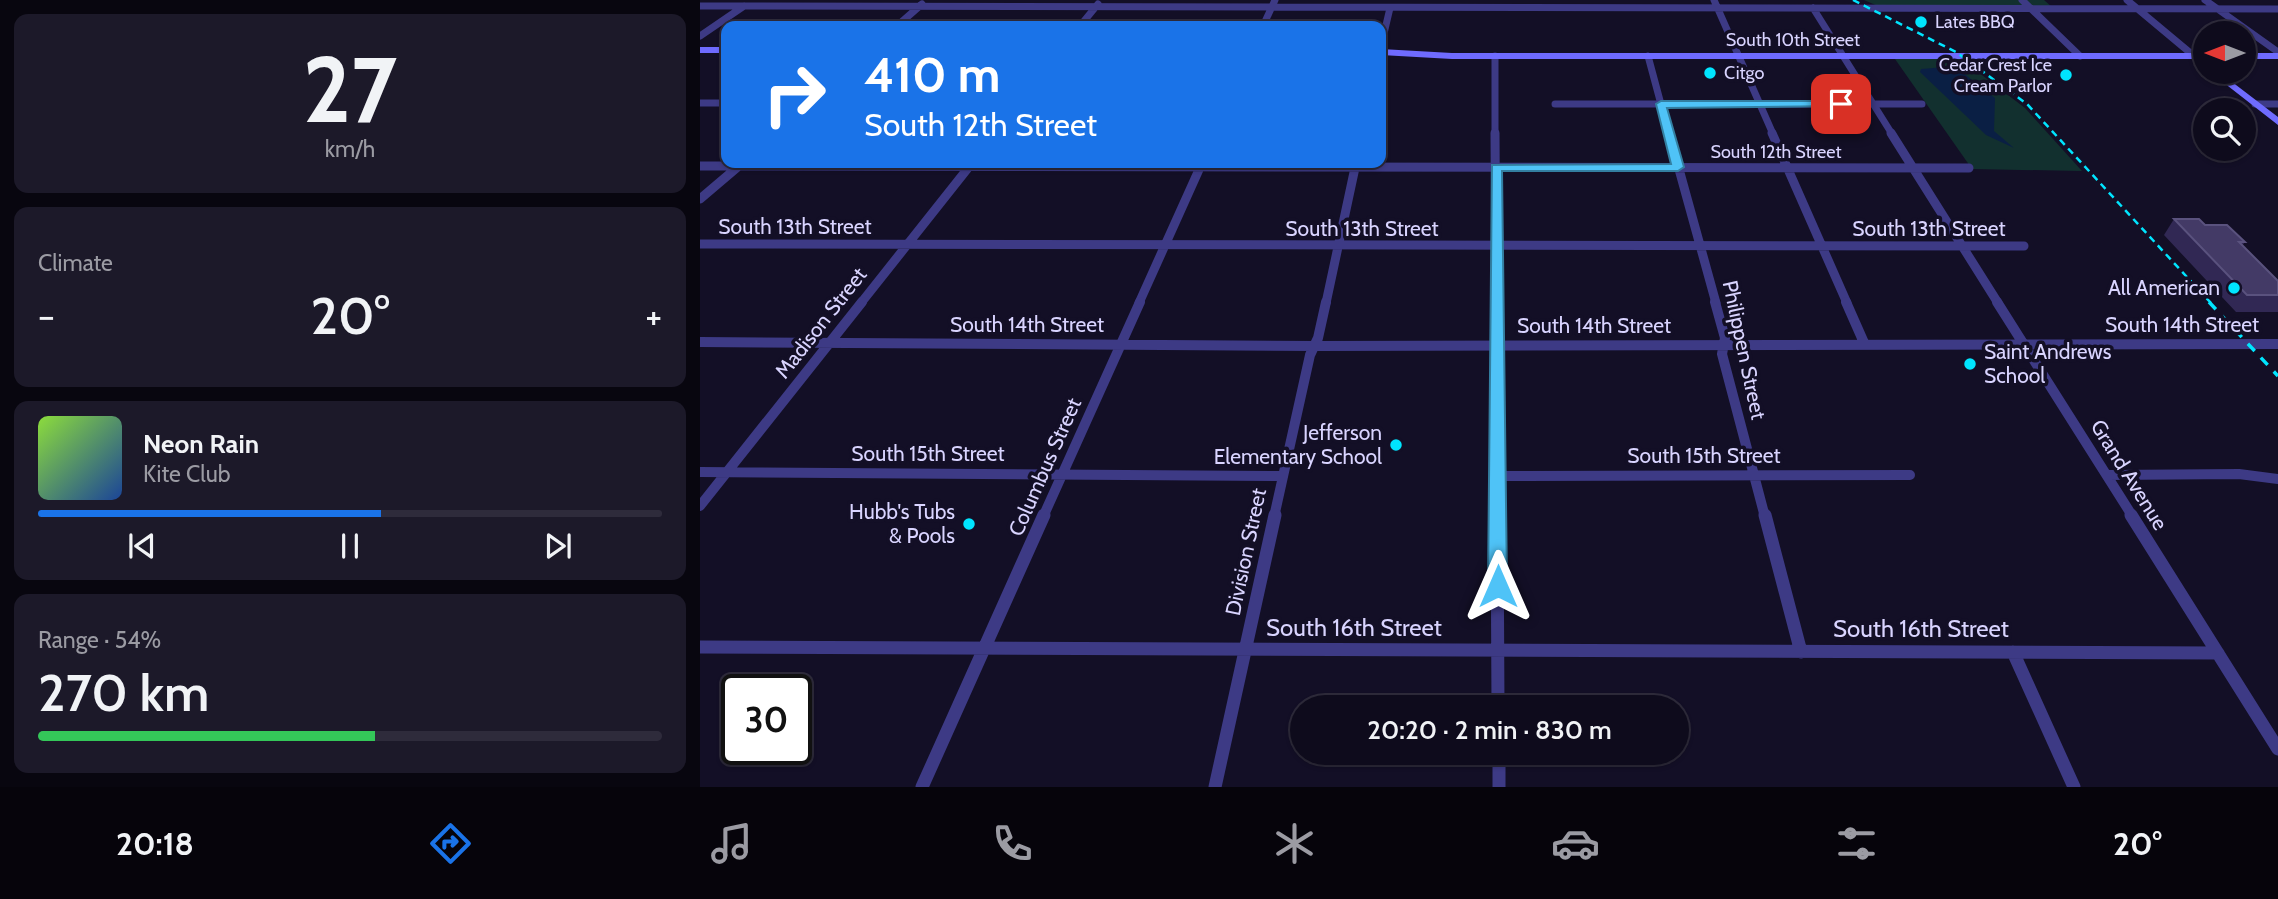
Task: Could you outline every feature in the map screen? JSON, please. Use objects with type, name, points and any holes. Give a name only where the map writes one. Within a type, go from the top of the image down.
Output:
[{"type":"street","points":[[722,21],[753,0]]},
{"type":"street","points":[[903,21],[927,0]]},
{"type":"street","points":[[1084,21],[1101,0]]},
{"type":"street","points":[[1266,21],[1275,0]]},
{"type":"street","points":[[2022,0],[2080,56]]},
{"type":"street","points":[[2113,0],[2124,9]]},
{"type":"street","points":[[2127,0],[2193,55]]},
{"type":"street","points":[[2205,0],[2278,54]]},
{"type":"street","points":[[700,6],[1390,8],[1716,4],[1813,8],[2278,9]]},
{"type":"street","points":[[1716,4],[1865,345]]},
{"type":"street","points":[[1386,25],[1390,8]]},
{"type":"street","name":"Grand Avenue","points":[[1813,8],[2278,749]]},
{"type":"street","points":[[700,36],[721,22]]},
{"type":"street","points":[[700,50],[721,50]]},
{"type":"street","name":"South 10th Street","points":[[1386,52],[1495,56],[2193,56]]},
{"type":"street","points":[[2256,55],[2278,54]]},
{"type":"street","points":[[1495,56],[1498,695]]},
{"type":"street","name":"Philippen Street","points":[[1648,56],[1725,338],[1722,354],[1801,652]]},
{"type":"street","points":[[2229,84],[2247,98]]},
{"type":"street","points":[[700,103],[721,103]]},
{"type":"street","points":[[1555,104],[1922,104]]},
{"type":"street","points":[[2256,104],[2278,104]]},
{"type":"street","points":[[2256,105],[2278,122]]},
{"type":"street","name":"South 12th Street","points":[[700,166],[721,165]]},
{"type":"street","name":"South 12th Street","points":[[1386,166],[1969,168]]},
{"type":"street","points":[[700,199],[735,168]]},
{"type":"street","name":"Madison Street","points":[[700,506],[969,168]]},
{"type":"street","name":"Columbus Street","points":[[922,787],[1200,168]]},
{"type":"street","name":"Division Street","points":[[1215,787],[1354,168]]},
{"type":"street","name":"South 13th Street","points":[[700,244],[2024,246]]},
{"type":"street","name":"South 14th Street","points":[[700,342],[1315,346],[2278,344]]},
{"type":"street","name":"South 15th Street","points":[[700,472],[1283,476]]},
{"type":"street","points":[[2107,475],[2239,474],[2277,478]]},
{"type":"street","name":"South 15th Street","points":[[1498,476],[1910,475]]},
{"type":"street","name":"South 16th Street","points":[[700,647],[2218,653]]},
{"type":"street","points":[[2013,652],[2074,787]]},
{"type":"street","points":[[1499,765],[1499,787]]},
{"type":"green space","points":[[1864,0],[2044,0],[2052,7],[1880,7]]},
{"type":"green space","points":[[1895,59],[1961,59],[2025,108],[2082,171],[1972,169]]},
{"type":"water","points":[[1946,67],[1962,72],[1995,98],[1994,131],[2014,148],[1986,135],[1920,72],[1921,69]]},
{"type":"building","points":[[2174,219],[2199,219],[2205,225],[2227,225],[2245,242],[2239,242],[2278,281],[2278,295],[2247,295]]},
{"type":"railway","points":[[1853,0],[1956,52],[2027,104],[2211,303]]},
{"type":"railway","points":[[2209,302],[2278,376]]},
{"type":"place","name":"Lates BBQ","points":[[1921,22]]},
{"type":"place","name":"Citgo","points":[[1710,73]]},
{"type":"place","name":"Cedar Crest Ice Cream Parlor","points":[[2066,75]]},
{"type":"place","name":"All American","points":[[2234,288]]},
{"type":"place","name":"Saint Andrews School","points":[[1970,364]]},
{"type":"place","name":"Jefferson Elementary School","points":[[1396,445]]},
{"type":"place","name":"Hubb's Tubs & Pools","points":[[969,524]]},
{"type":"route","points":[[1498,586],[1496,168],[1678,167],[1661,104],[1841,104]]}]
